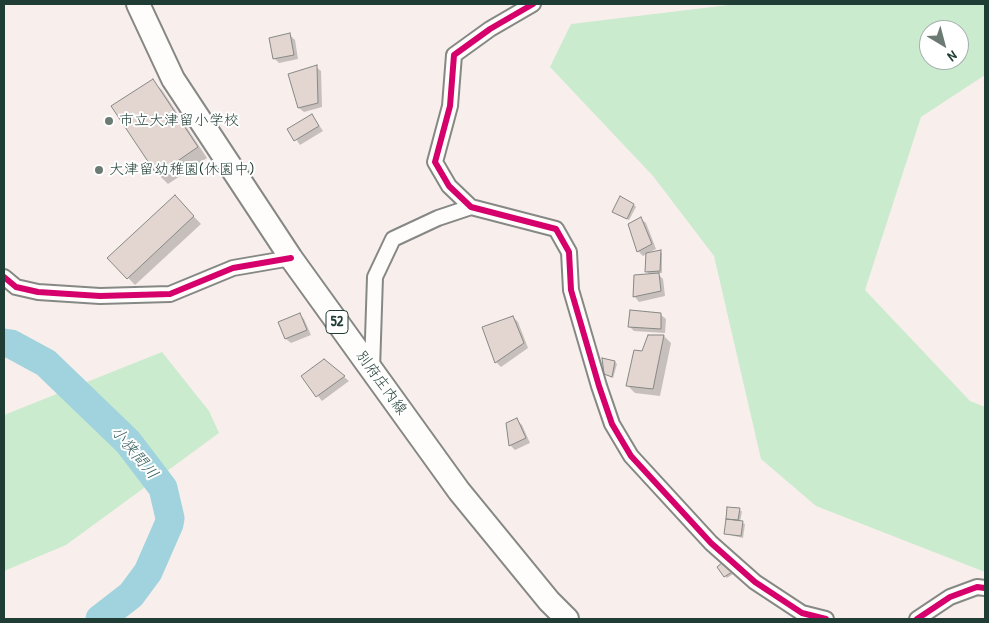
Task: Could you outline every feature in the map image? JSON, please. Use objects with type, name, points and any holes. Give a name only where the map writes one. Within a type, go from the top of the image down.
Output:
[{"type":"main road","name":"別府庄内線","points":[[138,4],[173,80],[291,258],[459,491],[549,601],[567,619]]},
{"type":"street","points":[[533,4],[490,29],[454,55],[450,106],[435,162],[449,186],[471,207],[556,229],[569,252],[571,290],[599,386],[612,424],[631,456],[711,543],[755,582],[802,613],[826,619]]},
{"type":"street","points":[[372,370],[375,276],[393,239],[438,218],[471,207]]},
{"type":"street","points":[[4,277],[16,287],[38,292],[100,296],[170,294],[233,268],[291,258]]},
{"type":"street","points":[[917,619],[950,597],[977,587],[985,588]]},
{"type":"green space","points":[[737,4],[985,4],[985,75],[921,117],[865,290],[970,401],[985,407],[985,572],[816,506],[761,459],[714,256],[653,176],[550,67],[571,24]]},
{"type":"green space","points":[[162,352],[209,411],[219,433],[66,545],[4,571],[4,415]]},
{"type":"building","points":[[290,33],[294,55],[273,59],[269,38]]},
{"type":"building","points":[[317,65],[318,103],[298,108],[288,74]]},
{"type":"building","points":[[153,79],[198,147],[157,175],[111,106]]},
{"type":"building","points":[[312,114],[319,126],[294,141],[287,129]]},
{"type":"building","points":[[175,195],[194,216],[127,279],[107,258]]},
{"type":"building","points":[[620,196],[634,204],[627,219],[612,212]]},
{"type":"building","points":[[641,217],[652,244],[637,252],[628,224]]},
{"type":"building","points":[[661,250],[660,271],[645,272],[646,253]]},
{"type":"building","points":[[659,273],[661,291],[633,297],[634,275]]},
{"type":"building","points":[[630,310],[661,313],[661,329],[628,327]]},
{"type":"building","points":[[300,313],[307,330],[285,339],[278,322]]},
{"type":"building","points":[[513,316],[524,343],[495,363],[482,327]]},
{"type":"building","points":[[648,335],[664,335],[653,389],[626,386],[634,350],[642,351]]},
{"type":"building","points":[[602,358],[615,361],[612,377],[604,374]]},
{"type":"building","points":[[324,359],[345,376],[316,397],[301,376]]},
{"type":"building","points":[[517,418],[526,438],[509,446],[506,423]]},
{"type":"building","points":[[727,507],[740,508],[738,520],[726,519]]},
{"type":"building","points":[[726,519],[743,521],[741,536],[724,534]]},
{"type":"building","points":[[724,561],[732,572],[724,577],[717,567]]},
{"type":"waterway","name":"小狭間川","points":[[4,343],[11,344],[46,363],[128,442],[163,488],[170,518],[169,524],[148,572],[131,595],[100,619]]},
{"type":"cycle path","points":[[533,4],[490,29],[454,55],[450,106],[435,162],[449,186],[471,207],[556,229],[569,252],[571,290],[599,386],[612,424],[631,456],[711,543],[755,582],[802,613],[826,619]]},
{"type":"cycle path","points":[[4,277],[16,287],[38,292],[100,296],[170,294],[233,268],[291,258]]},
{"type":"cycle path","points":[[917,619],[950,597],[977,587],[985,588]]},
{"type":"place","name":"市立大津留小学校","points":[[109,121]]},
{"type":"place","name":"大津留幼稚園(休園中)","points":[[99,170]]}]
